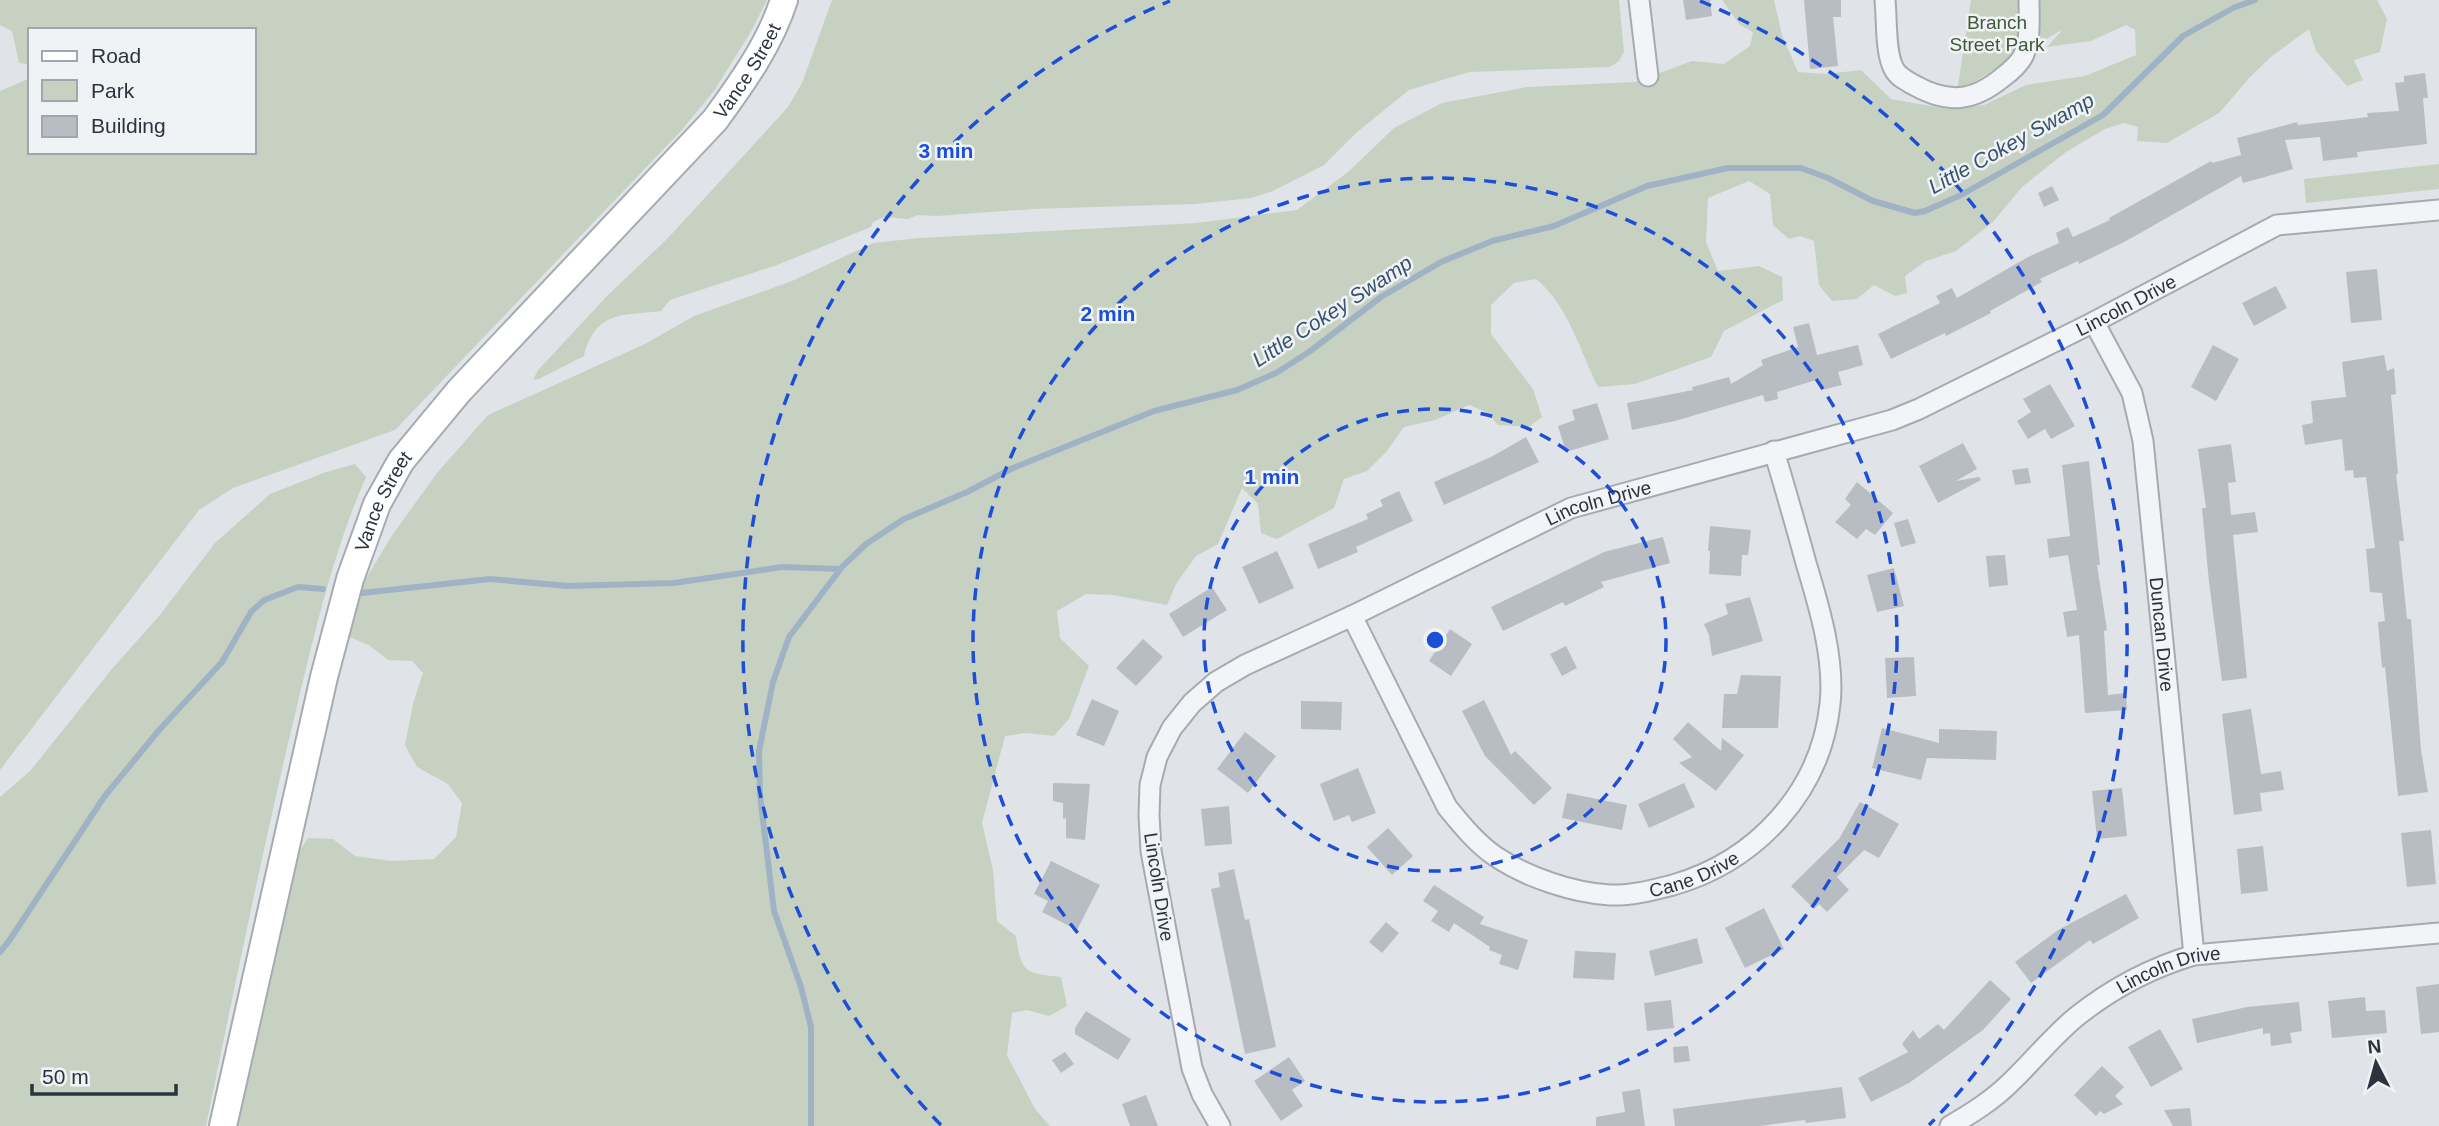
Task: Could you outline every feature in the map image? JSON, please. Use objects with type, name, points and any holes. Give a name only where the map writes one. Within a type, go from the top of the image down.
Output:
[{"type":"street","name":"Vance Street","points":[[223,1126],[324,677],[350,579],[381,495],[401,461],[459,391],[715,120],[740,86],[761,50],[784,0]]},
{"type":"street","points":[[1639,0],[1648,76]]},
{"type":"street","points":[[1885,0],[1890,61],[1895,73],[1939,97],[1962,99],[1989,89],[2009,72],[2024,54],[2029,31],[2029,0]]},
{"type":"street","name":"Lincoln Drive","points":[[1220,1126],[1202,1094],[1192,1068],[1151,851],[1150,785],[1157,757],[1172,728],[1192,704],[1216,682],[1282,647],[1352,616],[1571,508],[1892,420],[1919,410],[2277,225],[2439,210]]},
{"type":"street","name":"Duncan Drive","points":[[2094,321],[2132,393],[2143,441],[2194,956]]},
{"type":"street","name":"Cane Drive","points":[[1352,616],[1447,807],[1469,832],[1496,856],[1529,874],[1572,888],[1610,895],[1650,891],[1688,880],[1723,866],[1756,843],[1784,814],[1805,783],[1822,745],[1830,703],[1828,657],[1820,612],[1774,451]]},
{"type":"street","name":"Lincoln Drive","points":[[1950,1126],[1980,1109],[2074,1019],[2104,996],[2169,963],[2194,956],[2439,933]]},
{"type":"green space","points":[[0,0],[767,0],[752,30],[714,91],[680,132],[395,430],[233,488],[199,510],[0,770],[0,91],[28,79],[28,154],[256,154],[256,28],[28,28],[28,64],[19,63],[12,31],[0,25]]},
{"type":"green space","points":[[832,0],[1619,0],[1624,52],[1619,61],[1610,67],[1469,72],[1409,90],[1356,133],[1324,165],[1273,191],[1251,198],[1195,204],[918,215],[908,219],[884,217],[873,222],[871,227],[777,265],[670,300],[661,311],[612,318],[596,330],[584,356],[533,380],[538,370],[608,295],[668,238],[788,107],[802,83]]},
{"type":"green space","name":"Branch Street Park","points":[[1722,0],[1774,0],[1782,35],[1798,72],[1826,74],[1861,70],[1891,99],[1948,109],[1984,105],[2026,85],[2085,76],[2136,55],[2135,30],[2126,25],[2091,41],[2047,47],[2063,29],[1957,92],[1971,0],[2377,0],[2387,19],[2380,52],[2354,60],[2363,80],[2347,86],[2316,51],[2309,29],[2272,56],[2219,113],[2167,143],[2137,141],[2138,127],[2124,123],[2105,129],[2066,152],[2022,187],[1993,222],[1956,251],[1926,261],[1905,276],[1907,293],[1895,296],[1874,285],[1857,299],[1832,301],[1819,285],[1814,241],[1800,236],[1789,239],[1773,225],[1770,194],[1749,181],[1708,198],[1706,242],[1718,271],[1759,266],[1782,277],[1783,300],[1724,331],[1711,357],[1635,384],[1598,387],[1557,302],[1536,279],[1514,283],[1491,305],[1491,334],[1533,389],[1542,417],[1529,427],[1498,425],[1488,413],[1469,405],[1435,420],[1404,427],[1387,451],[1367,471],[1344,479],[1334,508],[1277,539],[1261,533],[1258,504],[1242,488],[1218,544],[1196,556],[1176,584],[1167,605],[1113,595],[1086,594],[1057,611],[1060,638],[1089,666],[1069,719],[1054,736],[1026,733],[1005,736],[982,823],[993,870],[997,921],[1016,936],[1020,958],[1027,969],[1061,977],[1067,1006],[1049,1016],[1027,1010],[1012,1013],[1007,1055],[1035,1109],[1050,1126],[235,1126],[234,1118],[298,853],[308,838],[333,839],[355,856],[391,861],[434,859],[456,837],[462,803],[448,784],[417,767],[405,745],[413,704],[423,673],[412,661],[388,660],[369,645],[344,635],[354,598],[393,534],[437,473],[488,415],[645,344],[694,316],[792,281],[873,243],[919,238],[1196,223],[1297,210],[1348,172],[1394,128],[1442,103],[1527,87],[1635,82],[1692,61],[1724,64],[1750,46],[1753,32],[1740,25]]},
{"type":"green space","points":[[2439,164],[2439,189],[2306,203],[2304,179]]},
{"type":"green space","points":[[355,464],[366,477],[342,539],[323,602],[280,780],[206,1126],[0,1126],[0,797],[30,771],[111,670],[159,616],[215,543],[270,494],[326,472]]},
{"type":"building","points":[[1683,0],[1710,0],[1712,16],[1686,20]]},
{"type":"building","points":[[1804,0],[1841,0],[1841,17],[1833,17],[1838,66],[1810,69]]},
{"type":"building","points":[[2425,73],[2428,98],[2423,98],[2427,144],[2357,152],[2358,157],[2323,161],[2320,137],[2285,140],[2293,169],[2243,183],[2241,176],[2126,241],[2040,279],[2042,282],[1990,311],[1991,313],[1946,336],[1945,333],[1891,359],[1878,334],[1940,303],[1936,296],[1952,288],[1957,298],[2028,257],[2059,243],[2056,233],[2068,227],[2073,237],[2110,220],[2109,218],[2211,161],[2212,163],[2241,155],[2237,138],[2297,122],[2298,125],[2368,117],[2367,113],[2399,111],[2395,83],[2404,82],[2404,76]]},
{"type":"building","points":[[2052,186],[2059,200],[2044,207],[2038,193]]},
{"type":"building","points":[[2377,269],[2382,320],[2351,323],[2346,272]]},
{"type":"building","points":[[2276,286],[2287,308],[2254,326],[2242,303]]},
{"type":"building","points":[[1809,323],[1817,355],[1858,345],[1863,365],[1838,372],[1842,385],[1822,390],[1819,379],[1777,392],[1778,399],[1765,402],[1763,395],[1675,421],[1632,430],[1627,403],[1693,390],[1692,387],[1729,377],[1731,384],[1763,365],[1761,360],[1798,347],[1793,327]]},
{"type":"building","points":[[2213,345],[2239,359],[2216,401],[2191,387]]},
{"type":"building","points":[[2384,355],[2387,371],[2394,368],[2396,394],[2391,395],[2404,541],[2399,541],[2407,619],[2411,619],[2421,750],[2428,792],[2398,796],[2378,622],[2385,621],[2382,593],[2370,592],[2366,549],[2375,548],[2366,477],[2354,478],[2353,470],[2345,471],[2342,439],[2305,445],[2302,425],[2313,423],[2311,401],[2346,397],[2342,362]]},
{"type":"building","points":[[2050,384],[2075,426],[2051,439],[2045,429],[2028,439],[2017,421],[2031,412],[2023,399]]},
{"type":"building","points":[[1597,403],[1609,439],[1566,452],[1558,426],[1575,420],[1572,410]]},
{"type":"building","points":[[1526,437],[1539,462],[1444,505],[1434,482],[1491,457]]},
{"type":"building","points":[[1963,443],[1977,469],[1956,481],[1979,477],[1981,480],[1938,503],[1919,466]]},
{"type":"building","points":[[2231,444],[2236,482],[2228,483],[2231,515],[2255,512],[2258,532],[2233,535],[2247,678],[2222,681],[2209,582],[2202,508],[2206,508],[2198,449]]},
{"type":"building","points":[[2089,461],[2100,565],[2097,565],[2107,630],[2104,631],[2108,695],[2126,693],[2127,710],[2085,713],[2079,635],[2067,637],[2063,612],[2077,610],[2068,555],[2049,558],[2047,539],[2070,536],[2062,465]]},
{"type":"building","points":[[2028,468],[2031,483],[2015,485],[2012,470]]},
{"type":"building","points":[[1857,482],[1893,513],[1875,535],[1866,529],[1857,539],[1835,522],[1851,505],[1845,499]]},
{"type":"building","points":[[1399,491],[1413,521],[1356,547],[1358,552],[1318,569],[1308,544],[1368,519],[1366,514],[1383,506],[1380,500]]},
{"type":"building","points":[[1908,519],[1916,543],[1901,547],[1894,523]]},
{"type":"building","points":[[1710,526],[1751,530],[1748,555],[1742,555],[1741,576],[1709,574]]},
{"type":"building","points":[[1663,537],[1670,563],[1601,582],[1604,587],[1565,606],[1563,602],[1503,631],[1491,607],[1604,552]]},
{"type":"building","points":[[1277,551],[1294,588],[1259,604],[1242,567]]},
{"type":"building","points":[[2005,555],[2008,585],[1989,587],[1986,556]]},
{"type":"building","points":[[1894,568],[1904,606],[1877,612],[1867,575]]},
{"type":"building","points":[[1212,587],[1227,610],[1183,637],[1169,614]]},
{"type":"building","points":[[1750,597],[1763,641],[1712,656],[1709,635],[1704,624],[1728,614],[1725,604]]},
{"type":"building","points":[[1450,629],[1472,644],[1451,676],[1429,661]]},
{"type":"building","points":[[1143,639],[1163,657],[1136,686],[1116,668]]},
{"type":"building","points":[[1566,646],[1577,668],[1562,676],[1550,654]]},
{"type":"building","points":[[1914,657],[1916,696],[1887,698],[1885,658]]},
{"type":"building","points":[[1741,675],[1781,676],[1778,728],[1722,728],[1724,694],[1737,694]]},
{"type":"building","points":[[1092,699],[1119,711],[1104,746],[1076,735]]},
{"type":"building","points":[[1484,700],[1511,755],[1515,751],[1552,788],[1534,805],[1485,756],[1462,711]]},
{"type":"building","points":[[1301,701],[1342,702],[1341,730],[1301,729]]},
{"type":"building","points":[[2251,709],[2261,774],[2281,771],[2284,790],[2260,793],[2262,811],[2234,815],[2222,714]]},
{"type":"building","points":[[1688,722],[1721,751],[1722,738],[1744,755],[1716,791],[1679,763],[1692,757],[1673,739]]},
{"type":"building","points":[[1882,728],[1939,743],[1939,729],[1997,731],[1996,760],[1927,758],[1921,780],[1872,768]]},
{"type":"building","points":[[1245,732],[1276,756],[1248,793],[1217,769]]},
{"type":"building","points":[[1358,768],[1376,813],[1352,822],[1349,815],[1334,821],[1320,784]]},
{"type":"building","points":[[1053,783],[1090,784],[1085,840],[1066,838],[1063,803],[1053,801]]},
{"type":"building","points":[[1684,783],[1695,807],[1649,828],[1638,804]]},
{"type":"building","points":[[2122,788],[2127,836],[2097,839],[2092,791]]},
{"type":"building","points":[[1567,793],[1627,805],[1622,830],[1562,818]]},
{"type":"building","points":[[1860,802],[1899,824],[1879,858],[1864,850],[1837,877],[1849,890],[1827,912],[1819,904],[1814,909],[1791,886],[1839,839]]},
{"type":"building","points":[[1229,806],[1232,844],[1205,846],[1201,809]]},
{"type":"building","points":[[1388,828],[1413,856],[1392,875],[1367,847]]},
{"type":"building","points":[[2431,830],[2436,884],[2407,887],[2401,833]]},
{"type":"building","points":[[2263,846],[2268,891],[2241,894],[2237,849]]},
{"type":"building","points":[[1051,861],[1100,885],[1077,930],[1042,912],[1048,901],[1034,894]]},
{"type":"building","points":[[1234,869],[1245,920],[1249,919],[1276,1047],[1245,1054],[1211,889],[1220,887],[1218,873]]},
{"type":"building","points":[[1434,885],[1484,917],[1480,924],[1528,940],[1518,970],[1499,964],[1502,955],[1489,950],[1490,947],[1454,923],[1449,932],[1431,921],[1438,911],[1423,901]]},
{"type":"building","points":[[2126,894],[2139,918],[2093,944],[2090,940],[2031,983],[2015,962],[2058,930]]},
{"type":"building","points":[[1764,908],[1784,949],[1745,968],[1725,928]]},
{"type":"building","points":[[1386,922],[1399,933],[1382,953],[1369,942]]},
{"type":"building","points":[[1697,938],[1703,963],[1655,976],[1649,951]]},
{"type":"building","points":[[1575,951],[1616,953],[1614,980],[1573,978]]},
{"type":"building","points":[[1990,980],[2011,999],[1983,1030],[1909,1083],[1871,1102],[1858,1078],[1908,1052],[1902,1044],[1913,1030],[1919,1039],[1938,1024],[1944,1030]]},
{"type":"building","points":[[2439,984],[2439,1032],[2421,1034],[2416,987]]},
{"type":"building","points":[[2365,997],[2366,1011],[2385,1010],[2387,1033],[2332,1038],[2328,1001]]},
{"type":"building","points":[[1671,1000],[1674,1028],[1647,1031],[1644,1003]]},
{"type":"building","points":[[2299,1002],[2302,1031],[2290,1033],[2292,1043],[2271,1046],[2270,1033],[2263,1034],[2263,1028],[2197,1043],[2192,1019],[2247,1007]]},
{"type":"building","points":[[1086,1011],[1131,1039],[1118,1060],[1075,1034],[1075,1028]]},
{"type":"building","points":[[2160,1029],[2183,1069],[2151,1087],[2128,1047]]},
{"type":"building","points":[[1688,1046],[1690,1061],[1674,1063],[1673,1047]]},
{"type":"building","points":[[1065,1052],[1074,1064],[1061,1073],[1052,1060]]},
{"type":"building","points":[[1289,1057],[1305,1081],[1292,1090],[1303,1106],[1281,1121],[1254,1081]]},
{"type":"building","points":[[2102,1066],[2124,1087],[2115,1096],[2123,1104],[2104,1114],[2100,1111],[2096,1116],[2074,1095]]},
{"type":"building","points":[[1842,1087],[1846,1118],[1760,1126],[1675,1126],[1673,1109]]},
{"type":"building","points":[[1640,1089],[1645,1126],[1596,1126],[1596,1117],[1625,1112],[1622,1092]]},
{"type":"building","points":[[1146,1095],[1158,1126],[1130,1126],[1122,1104]]},
{"type":"building","points":[[2190,1108],[2192,1126],[2173,1126],[2164,1110]]},
{"type":"waterway","name":"Little Cokey Swamp","points":[[811,1126],[811,1027],[801,987],[774,911],[760,795],[759,751],[773,682],[789,637],[842,567],[866,544],[904,519],[967,492],[1013,468],[1154,411],[1237,390],[1276,373],[1309,352],[1381,297],[1441,262],[1492,241],[1554,226],[1647,186],[1728,168],[1801,168],[1828,178],[1873,201],[1915,213],[1925,211],[1961,195],[2103,115],[2183,36],[2233,8],[2255,0]]},
{"type":"waterway","points":[[362,593],[490,579],[568,586],[674,583],[782,567],[840,569]]},
{"type":"waterway","points":[[0,952],[104,797],[160,729],[222,662],[251,612],[264,600],[298,587],[323,589]]}]
